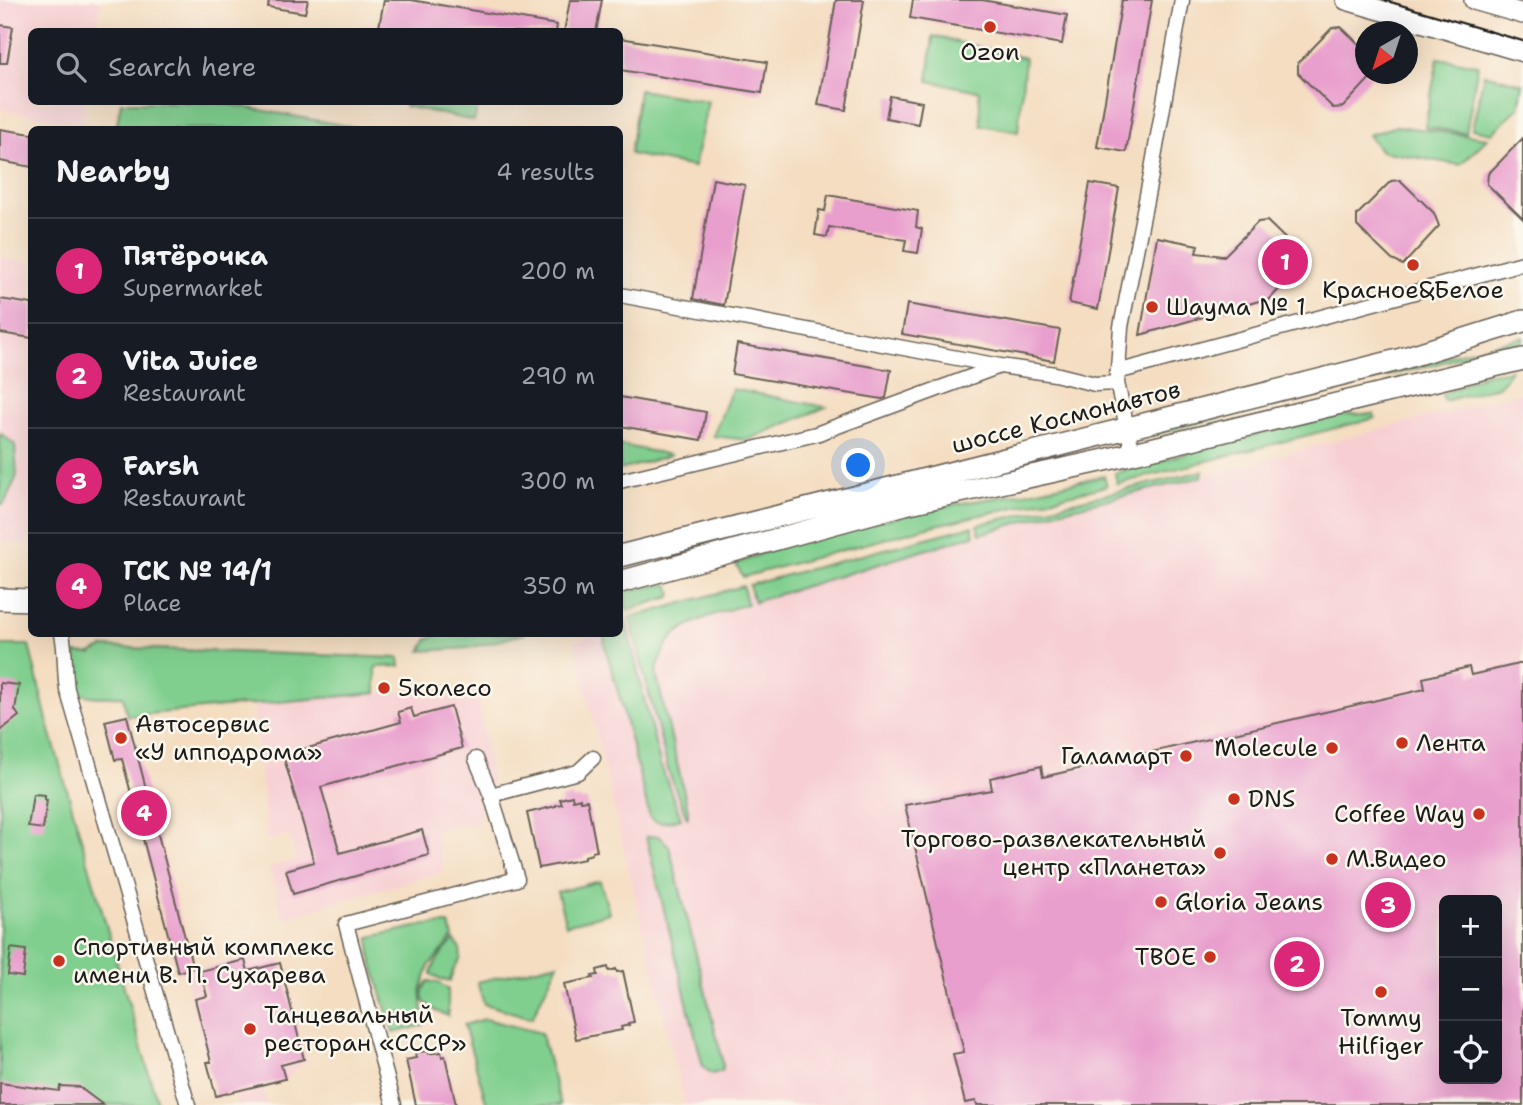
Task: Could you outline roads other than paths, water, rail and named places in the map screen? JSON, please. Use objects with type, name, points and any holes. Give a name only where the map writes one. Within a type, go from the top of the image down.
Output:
[{"type":"main road","points":[[1346,0],[1523,52]]},
{"type":"main road","points":[[1474,0],[1523,14]]},
{"type":"main road","name":"шоссе Космонавтов","points":[[623,555],[1398,360],[1523,321]]},
{"type":"main road","name":"шоссе Космонавтов","points":[[623,581],[905,504],[1133,454],[1523,359]]},
{"type":"main road","points":[[0,599],[28,600]]},
{"type":"main road","points":[[0,613],[28,614]]},
{"type":"street","points":[[1133,454],[1117,377],[1121,327],[1182,0]]},
{"type":"street","name":"шоссе Космонавтов","points":[[623,480],[816,434],[1000,366],[1055,374],[1095,384],[1523,263]]},
{"type":"street","points":[[623,296],[1000,366]]},
{"type":"street","points":[[63,637],[66,689],[188,1105]]},
{"type":"street","points":[[394,1105],[346,924],[517,879],[491,795],[476,758]]},
{"type":"street","points":[[491,795],[578,772],[593,758]]},
{"type":"tram line","points":[[1384,0],[1523,41]]},
{"type":"place","name":"Ozon","points":[[990,27]]},
{"type":"place","name":"Пятёрочка","points":[[1285,262]]},
{"type":"place","name":"Красное&Белое","points":[[1413,265]]},
{"type":"place","name":"Шаума № 1","points":[[1152,307]]},
{"type":"place","name":"5колесо","points":[[384,688]]},
{"type":"place","name":"Автосервис «У ипподрома»","points":[[121,738]]},
{"type":"place","name":"Лента","points":[[1402,743]]},
{"type":"place","name":"Molecule","points":[[1332,748]]},
{"type":"place","name":"Галамарт","points":[[1186,756]]},
{"type":"place","name":"DNS","points":[[1234,799]]},
{"type":"place","name":"ГСК № 14/1","points":[[144,813]]},
{"type":"place","name":"Coffee Way","points":[[1479,814]]},
{"type":"place","name":"Торгово-развлекательный центр «Планета»","points":[[1220,853]]},
{"type":"place","name":"М.Видео","points":[[1332,859]]},
{"type":"place","name":"Gloria Jeans","points":[[1161,902]]},
{"type":"place","name":"Farsh","points":[[1388,905]]},
{"type":"place","name":"ТВОЕ","points":[[1210,957]]},
{"type":"place","name":"Спортивный комплекс имени В. П. Сухарева","points":[[59,961]]},
{"type":"place","name":"Vita Juice","points":[[1297,964]]},
{"type":"place","name":"Tommy Hilfiger","points":[[1381,992]]},
{"type":"place","name":"Танцевальный ресторан «СССР»","points":[[250,1029]]}]
